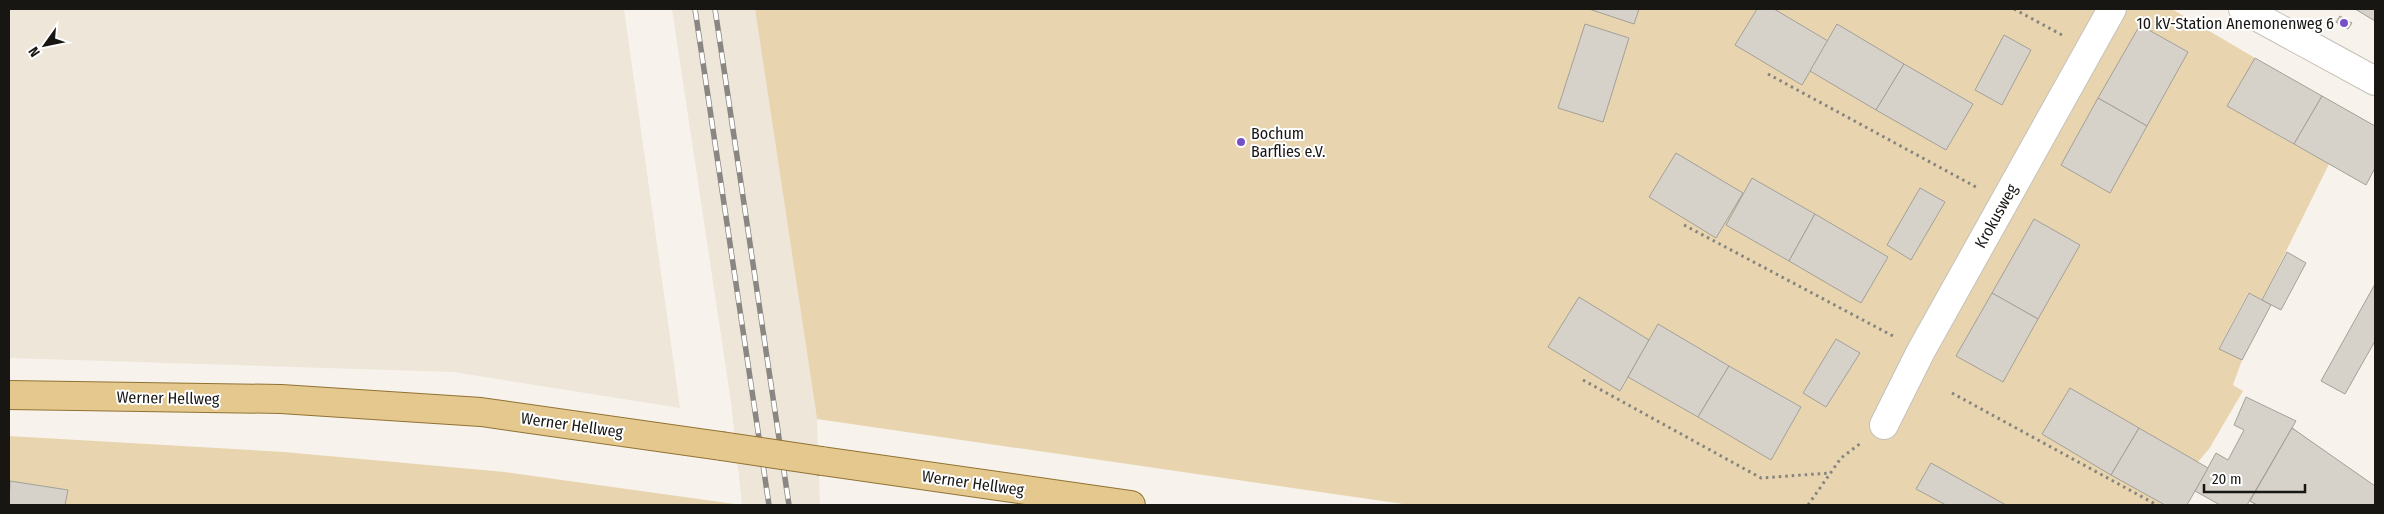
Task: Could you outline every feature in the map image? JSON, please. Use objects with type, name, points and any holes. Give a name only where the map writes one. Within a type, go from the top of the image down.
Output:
[{"type":"main road","name":"Werner Hellweg","points":[[9,394],[281,399],[481,412],[1131,505]]},
{"type":"street","name":"Krokusweg","points":[[1884,425],[1921,351],[2112,9]]},
{"type":"street","points":[[2243,9],[2375,81]]},
{"type":"path","points":[[2014,9],[2089,50]]},
{"type":"path","points":[[1768,74],[2004,202]]},
{"type":"path","points":[[1684,225],[1921,351]]},
{"type":"path","points":[[1583,380],[1762,478],[1830,473]]},
{"type":"path","points":[[1952,393],[2157,505]]},
{"type":"path","points":[[1808,505],[1842,458],[1884,425]]},
{"type":"shaded area","points":[[9,9],[624,9],[680,408],[453,372],[9,358]]},
{"type":"shaded area","points":[[672,9],[755,9],[817,419],[820,505],[742,505],[731,402]]},
{"type":"shaded area","points":[[755,9],[2172,9],[2255,58],[2228,106],[2329,164],[2262,300],[2248,293],[2219,348],[2242,360],[2233,385],[2243,391],[2209,449],[2161,505],[1410,505],[817,419]]},
{"type":"shaded area","points":[[9,436],[284,452],[505,472],[742,505],[9,505]]},
{"type":"building","points":[[1589,9],[1639,9],[1634,24]]},
{"type":"building","points":[[1757,9],[1774,9],[1828,41],[1802,85],[1735,45]]},
{"type":"building","points":[[2355,9],[2375,9],[2375,21]]},
{"type":"building","name":"10 kV-Station Anemonenweg 6","points":[[2340,16],[2352,23],[2348,29],[2336,22]]},
{"type":"building","points":[[1585,24],[1629,38],[1603,122],[1558,108]]},
{"type":"building","points":[[1837,24],[1904,64],[1876,110],[1810,71]]},
{"type":"building","points":[[2140,25],[2188,52],[2147,126],[2098,98]]},
{"type":"building","points":[[2004,35],[2031,50],[2002,105],[1975,90]]},
{"type":"building","points":[[2255,58],[2322,96],[2294,144],[2227,106]]},
{"type":"building","points":[[1904,64],[1973,104],[1946,150],[1876,110]]},
{"type":"building","points":[[2322,96],[2375,126],[2375,168],[2366,185],[2294,144]]},
{"type":"building","points":[[2098,98],[2147,126],[2110,193],[2061,165]]},
{"type":"building","points":[[1676,153],[1743,193],[1716,238],[1649,197]]},
{"type":"building","points":[[1752,178],[1815,214],[1789,261],[1726,225]]},
{"type":"building","points":[[1920,188],[1945,202],[1911,260],[1887,245]]},
{"type":"building","points":[[1815,214],[1888,257],[1861,303],[1789,261]]},
{"type":"building","points":[[2034,219],[2080,245],[2038,319],[1992,293]]},
{"type":"building","points":[[2287,252],[2306,263],[2281,310],[2262,300]]},
{"type":"building","points":[[2375,284],[2375,341],[2345,394],[2321,381]]},
{"type":"building","points":[[1992,293],[2038,319],[2003,382],[1956,356]]},
{"type":"building","points":[[2249,293],[2271,305],[2242,360],[2219,349]]},
{"type":"building","points":[[1579,297],[1649,340],[1620,391],[1548,347]]},
{"type":"building","points":[[1658,324],[1729,366],[1698,417],[1628,377]]},
{"type":"building","points":[[1836,339],[1860,353],[1826,407],[1803,393]]},
{"type":"building","points":[[1729,366],[1801,407],[1771,460],[1698,417]]},
{"type":"building","points":[[2070,388],[2139,428],[2111,475],[2042,434]]},
{"type":"building","points":[[2246,397],[2296,421],[2247,505],[2220,505],[2195,491],[2216,453],[2228,460],[2244,430],[2234,425]]},
{"type":"building","points":[[2139,428],[2208,468],[2187,505],[2165,505],[2111,475]]},
{"type":"building","points":[[2292,428],[2341,464],[2319,505],[2257,505],[2250,501]]},
{"type":"building","points":[[2292,428],[2375,486],[2375,505],[2257,505],[2250,501]]},
{"type":"building","points":[[1931,463],[2006,505],[1946,505],[1916,489]]},
{"type":"building","points":[[10,481],[68,490],[65,505],[9,505]]},
{"type":"railway","points":[[695,9],[769,505]]},
{"type":"railway","points":[[715,9],[789,505]]},
{"type":"place","name":"10 kV-Station Anemonenweg 6","points":[[2344,23]]},
{"type":"place","name":"Bochum Barflies e.V.","points":[[1241,142]]}]
